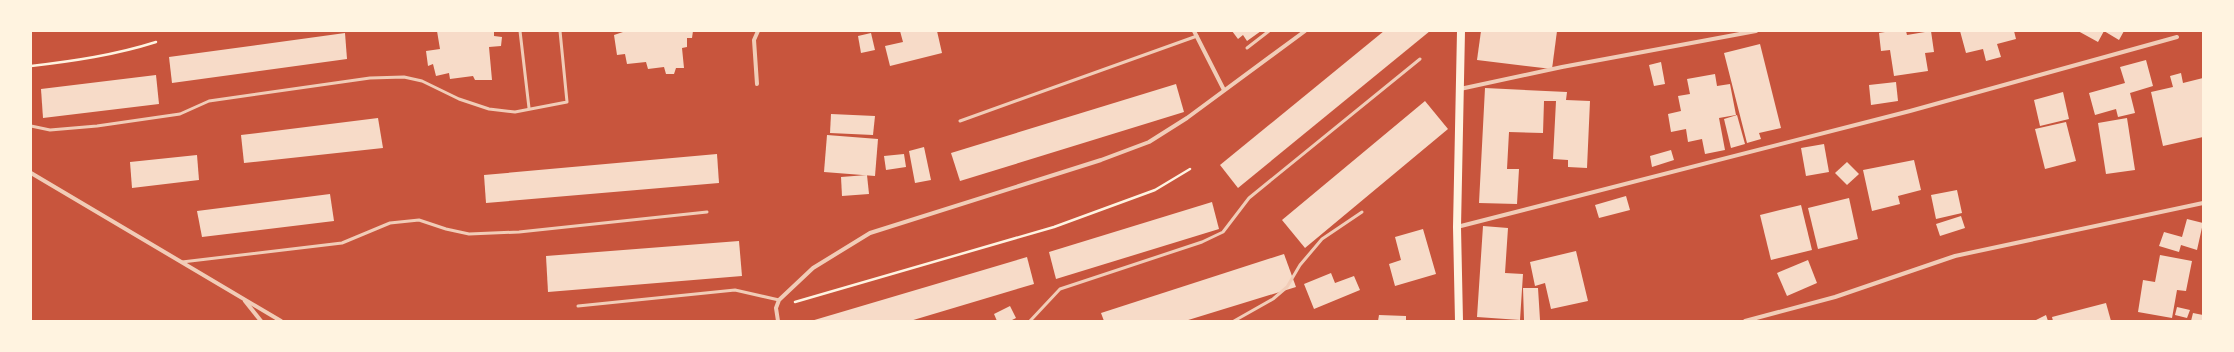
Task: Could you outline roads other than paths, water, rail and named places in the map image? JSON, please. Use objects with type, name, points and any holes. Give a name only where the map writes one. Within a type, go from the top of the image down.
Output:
[{"type":"main road","points":[[1459,321],[1457,227],[1461,31]]},
{"type":"street","points":[[757,84],[754,40],[758,31]]},
{"type":"street","points":[[1194,31],[1224,90]]},
{"type":"street","points":[[778,321],[776,308],[778,300],[813,268],[870,233],[1101,160],[1150,142],[1187,118],[1305,31]]},
{"type":"street","points":[[1460,89],[1562,67],[1756,31]]},
{"type":"street","points":[[1457,227],[1910,111],[2177,37]]},
{"type":"street","points":[[31,173],[281,321]]},
{"type":"street","points":[[1745,321],[1835,297],[1955,256],[2203,204]]},
{"type":"street","points":[[243,299],[261,321]]},
{"type":"lane","points":[[520,31],[529,108]]},
{"type":"lane","points":[[31,126],[50,130],[97,126],[180,114],[209,101],[370,78],[404,77],[422,81],[459,99],[489,109],[515,112],[529,108],[567,102],[560,31]]},
{"type":"lane","points":[[1247,48],[1269,31]]},
{"type":"lane","points":[[960,121],[1197,36]]},
{"type":"lane","points":[[1030,321],[1060,289],[1202,242],[1223,232],[1249,198],[1420,59]]},
{"type":"lane","points":[[179,262],[342,243],[390,223],[419,220],[446,229],[469,234],[519,232],[707,212]]},
{"type":"lane","points":[[1234,321],[1273,299],[1287,287],[1300,265],[1322,239],[1362,212]]},
{"type":"lane","points":[[578,306],[735,290],[778,300]]}]
